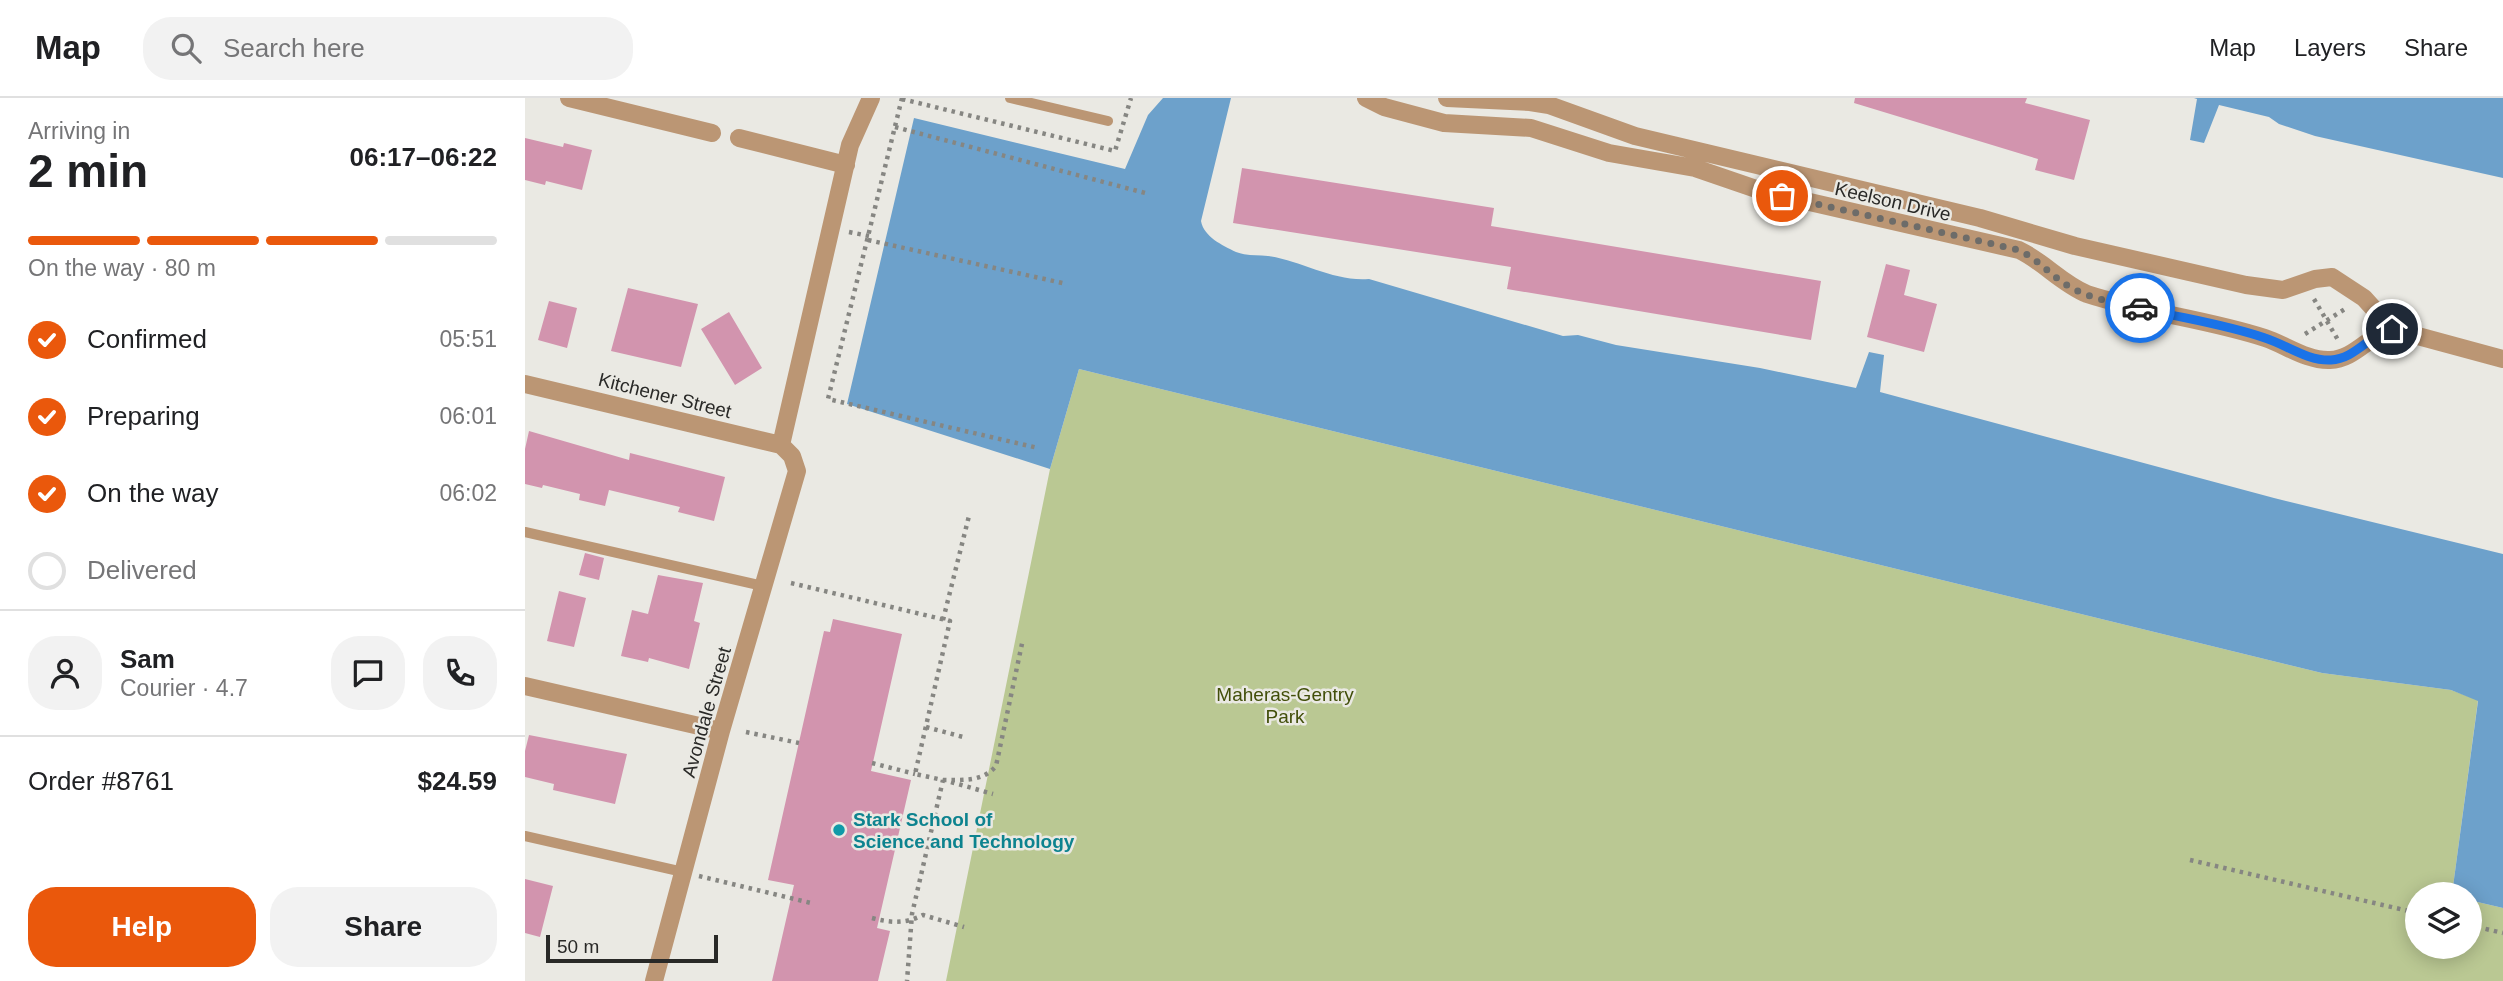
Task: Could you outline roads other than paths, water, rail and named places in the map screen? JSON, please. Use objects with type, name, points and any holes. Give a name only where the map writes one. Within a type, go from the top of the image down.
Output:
[{"type":"street","points":[[569,98],[712,133]]},
{"type":"street","name":"Avondale Street","points":[[654,981],[721,731],[797,471],[787,451],[850,145],[871,98]]},
{"type":"street","name":"Keelson Drive","points":[[1366,98],[1384,107],[1444,123],[1531,128],[1609,153],[1695,168],[1762,191],[2019,250],[2031,256],[2067,286],[2087,295],[2265,338],[2312,358],[2342,358],[2384,331],[2392,329],[2364,298],[2332,277],[2315,279],[2284,290],[2246,285],[2075,246],[1980,218],[1635,136],[1549,106],[1530,102],[1447,98]]},
{"type":"street","points":[[739,138],[846,165]]},
{"type":"street","points":[[2392,329],[2503,359]]},
{"type":"street","name":"Kitchener Street","points":[[525,384],[787,451]]},
{"type":"street","points":[[525,686],[721,731]]},
{"type":"lane","points":[[1010,98],[1108,121]]},
{"type":"lane","points":[[525,531],[763,586]]},
{"type":"lane","points":[[525,836],[683,872]]},
{"type":"water","points":[[1163,98],[1231,98],[1201,221],[1210,236],[1236,252],[1281,259],[1343,277],[1369,279],[1563,336],[1578,335],[1616,345],[1760,368],[1856,388],[1869,352],[1884,355],[1880,392],[2274,498],[2503,554],[2503,908],[2482,903],[2482,882],[2454,882],[2478,701],[2451,690],[2322,673],[1079,369],[1050,469],[847,404],[914,118],[1125,169],[1148,115]]},
{"type":"water","points":[[2194,98],[2503,98],[2503,178],[2315,136],[2279,124],[2269,117],[2219,105],[2204,143],[2190,140],[2197,99]]},
{"type":"place","name":"Stark School of Science and Technology","points":[[839,830]]},
{"type":"park label","name":"Maheras-Gentry Park","points":[[1285,705]]}]
